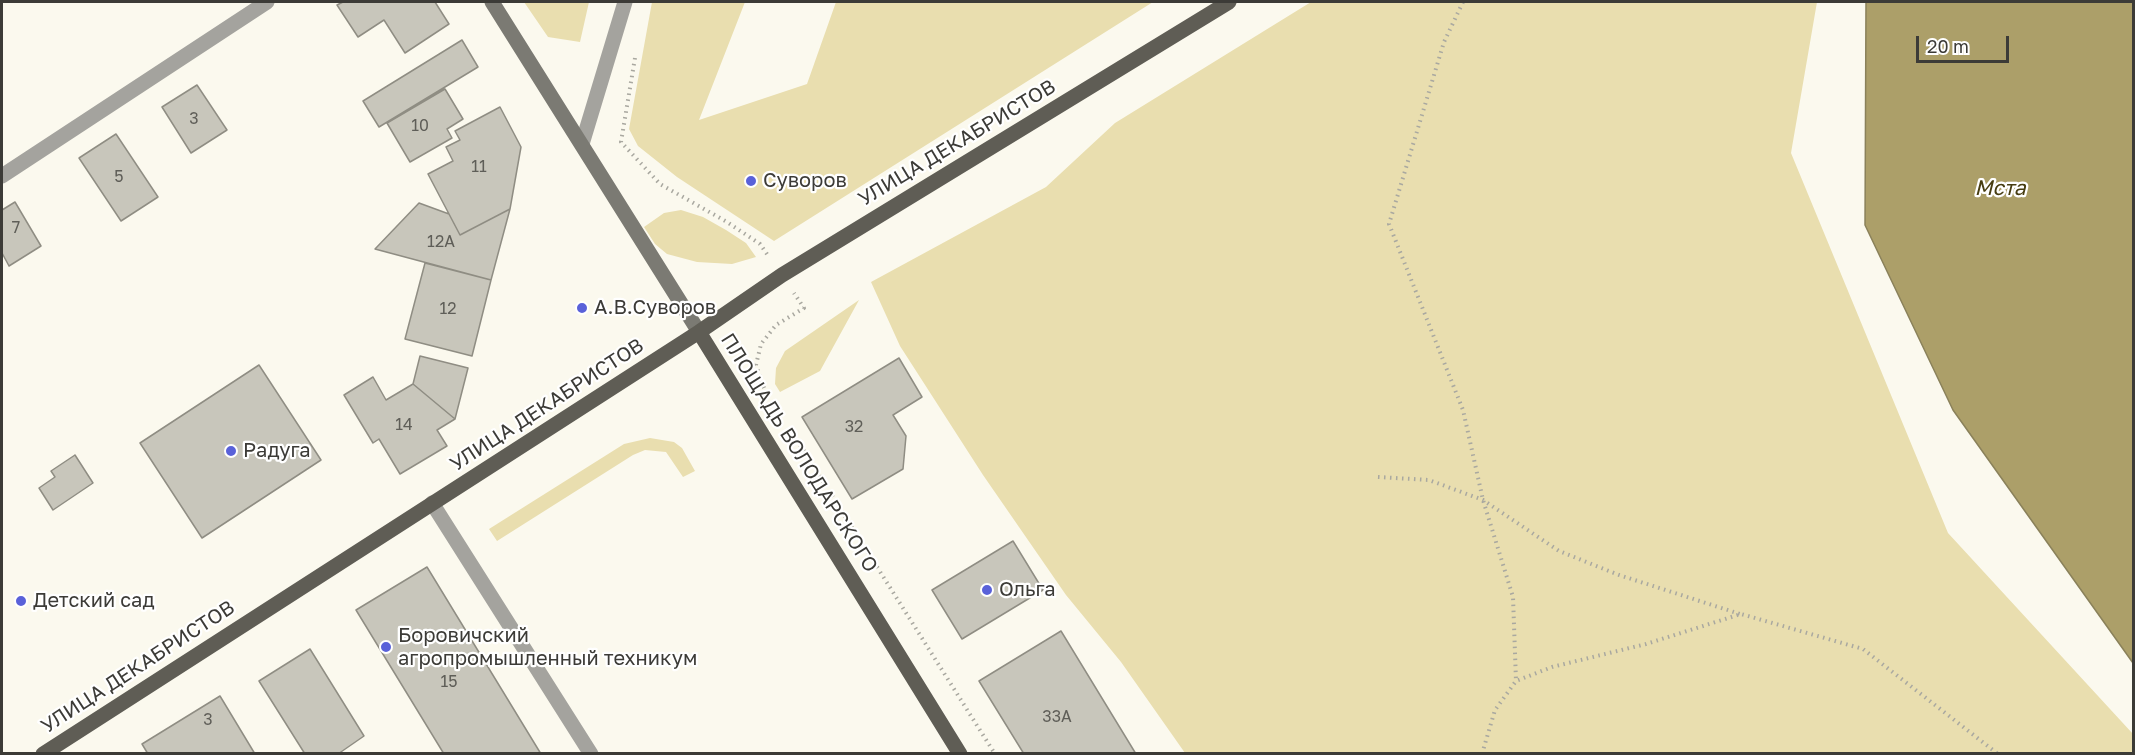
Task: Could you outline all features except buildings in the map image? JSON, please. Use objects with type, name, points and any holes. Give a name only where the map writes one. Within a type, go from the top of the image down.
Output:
[{"type":"main road","name":"ПЛОЩАДЬ ВОЛОДАРСКОГО","points":[[492,2],[960,753]]},
{"type":"main road","name":"УЛИЦА ДЕКАБРИСТОВ","points":[[43,753],[699,332],[782,275],[1230,2]]},
{"type":"street","points":[[2,176],[267,2]]},
{"type":"street","points":[[582,144],[625,2]]},
{"type":"street","points":[[432,503],[591,753]]},
{"type":"path","points":[[1463,2],[1444,42],[1389,224],[1463,410],[1483,500],[1513,597],[1516,681]]},
{"type":"path","points":[[636,48],[621,142],[660,184],[727,222],[760,244],[804,308],[776,325],[761,344],[756,365],[768,395]]},
{"type":"path","points":[[796,440],[995,753]]},
{"type":"path","points":[[1378,477],[1429,480],[1483,500],[1558,551],[1619,575],[1863,650],[1998,753]]},
{"type":"path","points":[[1482,753],[1496,710],[1516,681],[1552,667],[1646,644],[1741,614]]},
{"type":"shaded area","points":[[524,2],[589,2],[580,42],[548,37]]},
{"type":"shaded area","points":[[652,2],[745,2],[699,120],[807,84],[836,2],[1153,2],[774,241],[677,177],[638,146],[629,129]]},
{"type":"shaded area","points":[[1311,2],[1817,2],[1791,153],[1948,533],[2133,734],[2133,753],[1185,753],[1121,662],[1066,595],[983,475],[900,346],[871,282],[1046,187],[1115,123]]},
{"type":"shaded area","points":[[681,210],[703,217],[726,230],[746,243],[756,257],[732,264],[697,262],[667,254],[655,244],[644,227],[664,213]]},
{"type":"shaded area","points":[[859,300],[820,371],[780,392],[775,384],[776,368],[785,351]]},
{"type":"shaded area","points":[[650,438],[674,442],[682,448],[695,471],[683,477],[666,452],[645,450],[633,455],[497,541],[489,529],[624,444]]},
{"type":"water","name":"Мста","points":[[1866,2],[2133,2],[2133,663],[1953,410],[1865,225]]},
{"type":"place","name":"Суворов","points":[[751,181]]},
{"type":"place","name":"А.В.Суворов","points":[[582,308]]},
{"type":"place","name":"Радуга","points":[[231,451]]},
{"type":"place","name":"Ольга","points":[[987,590]]},
{"type":"place","name":"Детский сад","points":[[21,601]]},
{"type":"place","name":"Боровичский агропромышленный техникум","points":[[386,647]]}]
